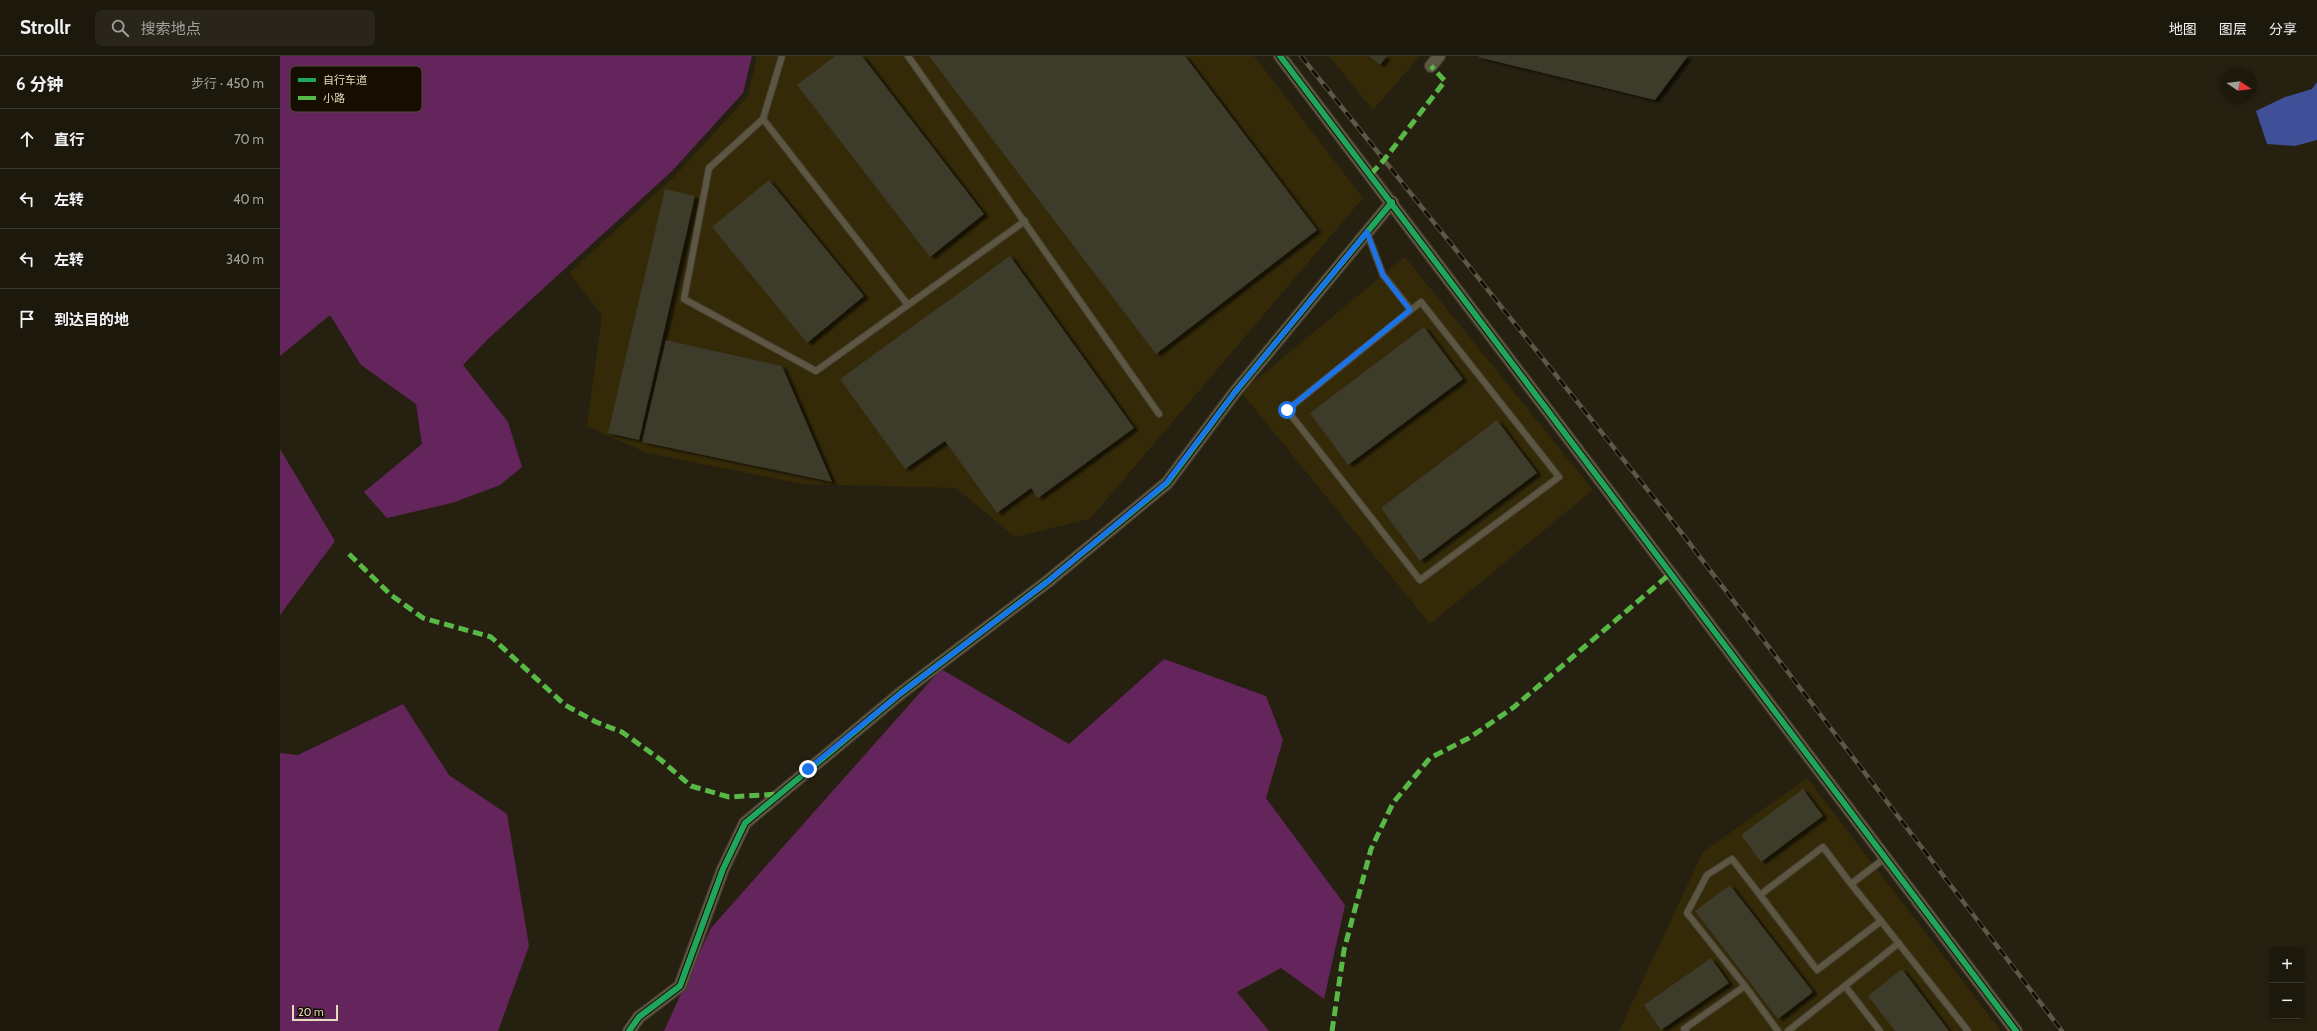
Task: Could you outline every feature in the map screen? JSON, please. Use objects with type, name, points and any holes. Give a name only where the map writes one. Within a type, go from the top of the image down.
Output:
[{"type":"street","points":[[1280,56],[1392,202],[2016,1031]]},
{"type":"street","points":[[1431,66],[1439,56]]},
{"type":"street","points":[[628,1031],[639,1017],[680,986],[723,869],[745,823],[895,698],[1047,582],[1166,483],[1235,392],[1392,202]]},
{"type":"lane","points":[[782,56],[763,119],[709,168],[684,299],[816,371],[1025,221]]},
{"type":"lane","points":[[908,56],[1159,414]]},
{"type":"lane","points":[[763,119],[908,305]]},
{"type":"lane","points":[[1367,232],[1383,275],[1410,310]]},
{"type":"lane","points":[[1421,302],[1559,477],[1420,580],[1287,410],[1410,310],[1421,302]]},
{"type":"lane","points":[[1760,895],[1823,847],[1968,1031]]},
{"type":"lane","points":[[1851,884],[1885,858]]},
{"type":"lane","points":[[1778,1031],[1745,986],[1687,913],[1707,875],[1732,859],[1817,970],[1881,920]]},
{"type":"lane","points":[[1788,1031],[1899,943]]},
{"type":"lane","points":[[1684,1030],[1745,986]]},
{"type":"lane","points":[[1845,986],[1880,1031]]},
{"type":"shaded area","points":[[280,56],[752,56],[743,93],[672,171],[488,339],[463,365],[508,422],[522,467],[500,485],[452,503],[387,518],[364,492],[422,444],[416,404],[361,365],[330,315],[280,356]]},
{"type":"shaded area","points":[[757,56],[1254,56],[1363,198],[1090,519],[1015,537],[956,488],[802,484],[647,453],[587,426],[602,315],[569,273],[677,174],[748,96]]},
{"type":"shaded area","points":[[1329,56],[1420,56],[1373,110]]},
{"type":"shaded area","points":[[1405,257],[1593,490],[1430,624],[1241,392]]},
{"type":"shaded area","points":[[280,449],[335,541],[280,615]]},
{"type":"shaded area","points":[[1164,659],[1266,696],[1283,740],[1266,798],[1345,905],[1324,999],[1281,968],[1237,992],[1269,1031],[664,1031],[711,928],[941,669],[1069,744]]},
{"type":"shaded area","points":[[403,704],[449,775],[507,814],[529,946],[498,1031],[280,1031],[280,753],[298,755]]},
{"type":"shaded area","points":[[1807,778],[2001,1031],[1619,1031],[1703,852]]},
{"type":"water","points":[[2317,82],[2317,140],[2295,146],[2267,144],[2256,111],[2285,97],[2312,89]]},
{"type":"building","points":[[835,56],[862,56],[984,214],[930,257],[797,85]]},
{"type":"building","points":[[929,56],[1185,56],[1317,230],[1156,354]]},
{"type":"building","points":[[1369,56],[1387,56],[1380,65]]},
{"type":"building","points":[[1688,56],[1655,100],[1478,57]]},
{"type":"building","points":[[769,180],[864,296],[807,343],[712,227]]},
{"type":"building","points":[[665,189],[695,196],[639,440],[608,433]]},
{"type":"building","points":[[1010,256],[1134,428],[1038,498],[1031,488],[997,513],[945,441],[905,469],[840,379]]},
{"type":"building","points":[[1424,327],[1463,379],[1348,465],[1310,413]]},
{"type":"building","points":[[666,340],[782,366],[832,482],[642,442]]},
{"type":"building","points":[[1497,420],[1537,473],[1420,561],[1381,508]]},
{"type":"building","points":[[1803,789],[1823,816],[1761,862],[1741,835]]},
{"type":"building","points":[[1730,885],[1813,992],[1778,1019],[1695,911]]},
{"type":"building","points":[[1711,958],[1729,983],[1661,1030],[1644,1005]]},
{"type":"building","points":[[1902,969],[1949,1031],[1895,1031],[1868,996]]},
{"type":"railway","points":[[1301,56],[1674,523],[2062,1031]]},
{"type":"marked path","points":[[1371,174],[1384,160],[1445,81],[1431,66]]},
{"type":"marked path","points":[[349,554],[391,595],[423,618],[491,637],[565,705],[596,722],[622,732],[661,760],[691,786],[729,797],[779,794]]},
{"type":"marked path","points":[[1332,1031],[1344,950],[1371,849],[1393,803],[1430,758],[1469,738],[1514,707],[1671,573]]},
{"type":"cycle path","points":[[1280,56],[2016,1031]]},
{"type":"cycle path","points":[[629,1031],[639,1017],[680,986],[723,869],[745,823],[901,693],[1047,582],[1167,483],[1235,392],[1392,202]]},
{"type":"route","points":[[808,769],[901,693],[1047,582],[1166,483],[1235,392],[1367,232],[1383,275],[1410,310],[1287,410]]}]
